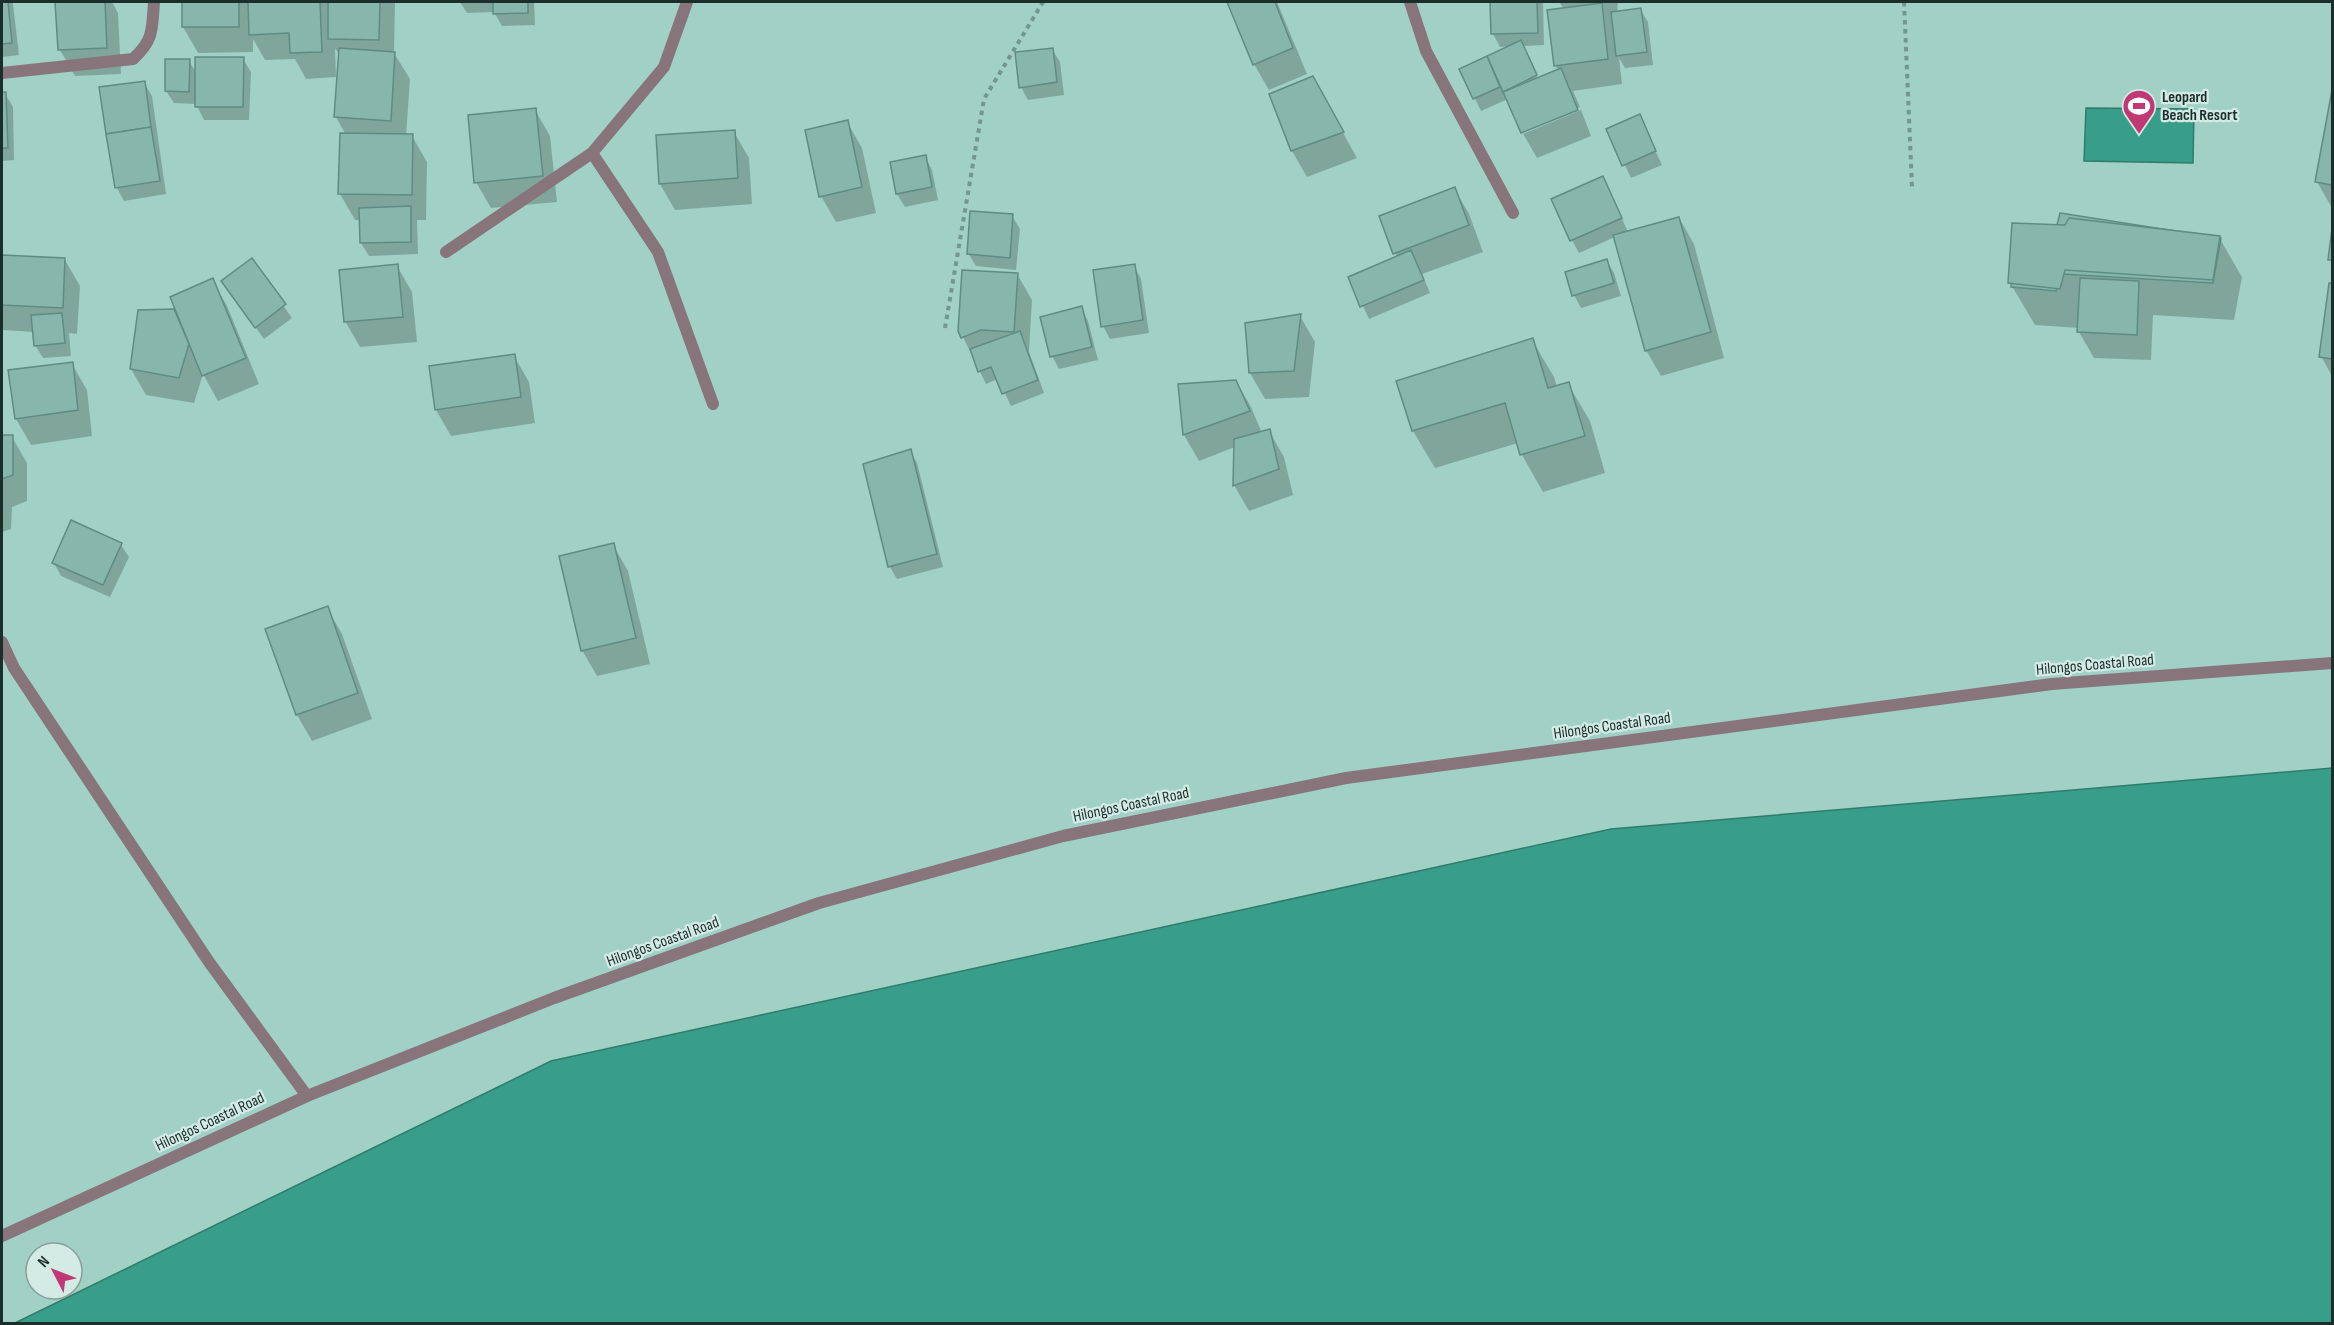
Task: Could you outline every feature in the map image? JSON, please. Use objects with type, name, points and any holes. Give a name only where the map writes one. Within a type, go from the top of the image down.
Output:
[{"type":"street","points":[[2,73],[133,59],[147,47],[152,28],[154,2]]},
{"type":"street","points":[[446,252],[592,153],[664,67],[687,2]]},
{"type":"street","points":[[1410,2],[1426,51],[1513,213]]},
{"type":"street","points":[[592,153],[658,252],[713,404]]},
{"type":"street","points":[[2,642],[14,668],[202,952],[307,1096]]},
{"type":"street","name":"Hilongos Coastal Road","points":[[2,1236],[307,1096],[554,998],[819,903],[1063,836],[1346,778],[2052,684],[2332,663]]},
{"type":"path","points":[[945,327],[984,99],[1043,2]]},
{"type":"path","points":[[1905,2],[1912,187]]},
{"type":"shaded area","name":"Leopard Beach Resort","points":[[2086,108],[2194,109],[2193,163],[2084,161]]},
{"type":"shaded area","points":[[2332,768],[2332,1323],[15,1323],[60,1301],[84,1301],[84,1289],[551,1061],[1611,829]]},
{"type":"building","points":[[2,2],[8,2],[12,43],[2,44]]},
{"type":"building","points":[[55,2],[105,2],[107,48],[58,50]]},
{"type":"building","points":[[182,2],[239,2],[239,27],[182,27]]},
{"type":"building","points":[[248,2],[320,2],[322,52],[290,53],[289,33],[249,35]]},
{"type":"building","points":[[328,2],[380,2],[379,40],[328,39]]},
{"type":"building","points":[[493,2],[528,2],[528,13],[493,14]]},
{"type":"building","points":[[1227,2],[1275,2],[1293,48],[1253,65]]},
{"type":"building","points":[[1490,2],[1537,2],[1538,33],[1491,34]]},
{"type":"building","points":[[1602,3],[1608,59],[1554,66],[1547,10]]},
{"type":"building","points":[[1641,8],[1647,52],[1616,56],[1611,12]]},
{"type":"building","points":[[1521,40],[1537,75],[1503,92],[1487,56]]},
{"type":"building","points":[[339,48],[395,52],[391,121],[334,117]]},
{"type":"building","points":[[1053,48],[1057,82],[1019,88],[1015,52]]},
{"type":"building","points":[[1487,56],[1500,87],[1473,99],[1459,69]]},
{"type":"building","points":[[195,57],[244,57],[243,107],[195,107]]},
{"type":"building","points":[[165,59],[190,59],[189,92],[165,91]]},
{"type":"building","points":[[1561,68],[1578,110],[1521,133],[1503,92]]},
{"type":"building","points":[[1313,76],[1344,132],[1291,151],[1269,94]]},
{"type":"building","points":[[145,81],[151,127],[106,134],[99,87]]},
{"type":"building","points":[[2332,90],[2332,185],[2315,182]]},
{"type":"building","points":[[2,92],[6,92],[8,148],[2,148]]},
{"type":"building","points":[[536,108],[543,176],[474,183],[468,115]]},
{"type":"building","points":[[1640,114],[1656,151],[1622,166],[1606,129]]},
{"type":"building","points":[[848,120],[862,187],[819,197],[805,130]]},
{"type":"building","points":[[151,127],[160,181],[115,188],[106,134]]},
{"type":"building","points":[[735,130],[738,178],[659,184],[656,135]]},
{"type":"building","points":[[340,133],[413,134],[412,195],[338,194]]},
{"type":"building","points":[[926,155],[932,187],[896,194],[890,162]]},
{"type":"building","points":[[1603,176],[1622,218],[1570,241],[1551,199]]},
{"type":"building","points":[[1455,187],[1469,225],[1393,254],[1379,216]]},
{"type":"building","points":[[411,206],[411,242],[360,243],[359,208]]},
{"type":"building","points":[[970,211],[1013,214],[1010,258],[967,254]]},
{"type":"building","points":[[2060,213],[2221,238],[2213,283],[2062,274],[2056,291],[2011,287],[2019,227],[2055,233]]},
{"type":"building","points":[[1679,217],[1711,332],[1645,351],[1613,235]]},
{"type":"building","points":[[2069,218],[2220,236],[2213,280],[2065,270],[2060,289],[2008,283],[2012,223],[2065,225]]},
{"type":"building","points":[[2332,228],[2332,260],[2328,260]]},
{"type":"building","points":[[1411,250],[1424,280],[1360,307],[1348,277]]},
{"type":"building","points":[[2,255],[65,258],[63,308],[2,305]]},
{"type":"building","points":[[252,258],[286,304],[255,328],[221,281]]},
{"type":"building","points":[[1607,259],[1614,283],[1572,296],[1565,272]]},
{"type":"building","points":[[398,264],[403,317],[344,322],[339,270]]},
{"type":"building","points":[[1135,264],[1143,320],[1101,327],[1093,270]]},
{"type":"building","points":[[962,270],[1018,273],[1014,332],[981,330],[961,338],[958,331]]},
{"type":"building","points":[[213,278],[246,358],[202,376],[170,297]]},
{"type":"building","points":[[2080,278],[2139,281],[2137,335],[2077,332]]},
{"type":"building","points":[[2329,283],[2332,283],[2332,359],[2319,357]]},
{"type":"building","points":[[1082,306],[1092,347],[1050,357],[1040,317]]},
{"type":"building","points":[[174,309],[189,344],[179,378],[130,369],[138,310]]},
{"type":"building","points":[[62,313],[65,343],[34,346],[31,315]]},
{"type":"building","points":[[1301,314],[1294,371],[1249,373],[1245,323]]},
{"type":"building","points":[[1020,331],[1038,380],[1002,394],[991,367],[978,372],[970,349]]},
{"type":"building","points":[[1533,338],[1548,388],[1569,382],[1585,436],[1520,455],[1505,403],[1412,431],[1396,381]]},
{"type":"building","points":[[515,354],[521,397],[435,410],[429,366]]},
{"type":"building","points":[[73,362],[78,410],[15,419],[8,370]]},
{"type":"building","points":[[1236,380],[1250,411],[1183,435],[1178,384]]},
{"type":"building","points":[[1270,429],[1279,469],[1233,486],[1234,439]]},
{"type":"building","points":[[2,435],[13,435],[13,475],[2,479]]},
{"type":"building","points":[[911,449],[937,554],[888,567],[863,464]]},
{"type":"building","points":[[71,520],[122,543],[103,585],[52,563]]},
{"type":"building","points":[[614,543],[636,638],[581,651],[559,556]]},
{"type":"building","points":[[328,606],[358,693],[296,715],[265,629]]},
{"type":"place","name":"Leopard Beach Resort","points":[[2139,135]]}]
